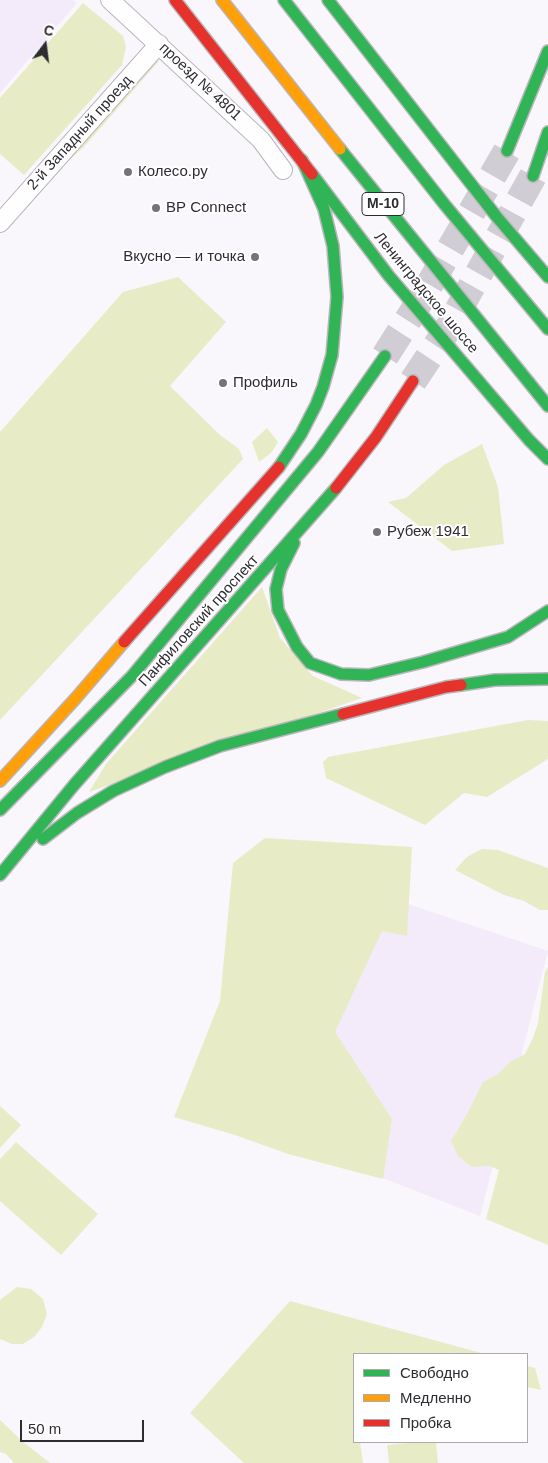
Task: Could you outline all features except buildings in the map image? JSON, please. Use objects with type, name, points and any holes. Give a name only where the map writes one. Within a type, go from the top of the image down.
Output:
[{"type":"main road","name":"Ленинградское шоссе","points":[[175,0],[302,160],[389,276],[529,440],[548,459]]},
{"type":"main road","name":"Ленинградское шоссе","points":[[222,0],[416,246],[548,406]]},
{"type":"main road","points":[[284,0],[445,205],[548,329]]},
{"type":"main road","points":[[328,0],[496,216],[548,277]]},
{"type":"main road","points":[[344,1],[374,59]]},
{"type":"main road","points":[[507,151],[548,51]]},
{"type":"main road","points":[[533,176],[548,132]]},
{"type":"main road","points":[[0,780],[76,698],[163,596],[280,466],[301,434],[316,405],[332,355],[337,297],[336,277],[333,246],[324,209],[302,160]]},
{"type":"main road","name":"Панфиловский проспект","points":[[0,810],[132,676],[318,452],[385,356]]},
{"type":"main road","name":"Панфиловский проспект","points":[[1,874],[74,785],[310,520],[366,450],[413,381]]},
{"type":"main road","points":[[529,440],[548,467]]},
{"type":"main road","points":[[310,520],[293,545],[281,569],[276,590],[278,610],[287,630],[310,663],[325,670],[342,674],[369,675],[423,662],[508,637],[548,611]]},
{"type":"main road","points":[[1,874],[77,813],[113,791],[164,767],[220,746],[446,687],[495,680],[548,679]]},
{"type":"street","name":"проезд № 4801","points":[[110,0],[261,140],[283,170]]},
{"type":"street","name":"2-й Западный проезд","points":[[0,223],[159,44]]},
{"type":"shaded area","points":[[0,0],[73,0],[77,3],[0,93]]},
{"type":"shaded area","points":[[273,859],[548,951],[480,1216],[199,1106]]},
{"type":"green space","points":[[83,3],[123,36],[126,47],[122,65],[24,175],[0,154],[0,98]]},
{"type":"green space","points":[[149,52],[159,61],[83,148],[69,160],[62,153]]},
{"type":"green space","points":[[178,277],[226,322],[170,386],[220,435],[239,449],[243,459],[0,720],[0,432],[123,292]]},
{"type":"green space","points":[[267,428],[278,442],[272,452],[259,462],[252,442]]},
{"type":"green space","points":[[482,444],[498,487],[504,544],[452,551],[388,502],[406,498],[444,465]]},
{"type":"green space","points":[[262,587],[280,638],[313,676],[362,698],[89,792],[106,764]]},
{"type":"green space","points":[[528,720],[548,721],[548,759],[487,797],[464,793],[425,825],[326,778],[323,762],[328,757]]},
{"type":"green space","points":[[265,838],[412,847],[407,936],[382,931],[335,1032],[392,1119],[383,1179],[288,1154],[235,1135],[174,1117],[220,1001],[233,863]]},
{"type":"green space","points":[[482,849],[498,850],[548,868],[548,910],[540,910],[524,901],[504,895],[455,870],[467,857]]},
{"type":"green space","points":[[548,967],[548,1245],[486,1219],[499,1170],[490,1166],[472,1167],[458,1156],[451,1141],[483,1082],[498,1074],[510,1062],[525,1054],[538,1023],[545,972]]},
{"type":"green space","points":[[0,1106],[21,1125],[0,1148]]},
{"type":"green space","points":[[16,1142],[98,1214],[61,1255],[0,1201],[0,1159]]},
{"type":"green space","points":[[17,1287],[31,1289],[43,1299],[47,1314],[42,1327],[34,1337],[23,1344],[12,1344],[0,1339],[0,1300]]},
{"type":"green space","points":[[290,1301],[481,1353],[353,1353],[353,1443],[360,1443],[363,1463],[244,1463],[190,1413]]},
{"type":"green space","points":[[528,1366],[535,1368],[541,1390],[528,1387]]},
{"type":"green space","points":[[0,1420],[22,1441],[50,1463],[14,1463],[6,1454],[0,1452]]},
{"type":"green space","points":[[436,1443],[438,1463],[389,1463],[387,1445]]},
{"type":"tunnel","points":[[385,356],[420,301],[507,151]]},
{"type":"tunnel","points":[[413,381],[449,327],[533,176]]},
{"type":"traffic: fast","points":[[284,0],[445,205],[548,329]]},
{"type":"traffic: fast","points":[[328,0],[496,216],[548,277]]},
{"type":"traffic: fast","points":[[507,151],[548,51]]},
{"type":"traffic: fast","points":[[533,176],[548,132]]},
{"type":"traffic: fast","points":[[340,149],[548,406]]},
{"type":"traffic: fast","points":[[279,467],[301,434],[323,387],[332,355],[337,297],[333,246],[324,209],[302,160]]},
{"type":"traffic: fast","points":[[312,174],[389,276],[529,440],[548,459]]},
{"type":"traffic: fast","points":[[0,810],[132,676],[318,452],[385,356]]},
{"type":"traffic: fast","points":[[0,875],[74,785],[336,488]]},
{"type":"traffic: fast","points":[[294,543],[281,569],[276,589],[278,610],[297,647],[310,663],[341,674],[369,675],[423,662],[508,637],[548,611]]},
{"type":"traffic: fast","points":[[461,685],[495,680],[548,679]]},
{"type":"traffic: fast","points":[[43,839],[77,813],[113,791],[165,767],[220,746],[343,714]]},
{"type":"traffic: slow","points":[[222,0],[340,149]]},
{"type":"traffic: slow","points":[[0,781],[124,642]]},
{"type":"traffic: jam","points":[[175,0],[312,174]]},
{"type":"traffic: jam","points":[[336,488],[376,437],[413,381]]},
{"type":"traffic: jam","points":[[124,642],[279,467]]},
{"type":"traffic: jam","points":[[343,714],[446,687],[461,685]]},
{"type":"place","name":"Колесо.ру","points":[[128,172]]},
{"type":"place","name":"ВР Connect","points":[[156,208]]},
{"type":"place","name":"Вкусно — и точка","points":[[255,257]]},
{"type":"place","name":"Профиль","points":[[223,383]]},
{"type":"place","name":"Рубеж 1941","points":[[377,532]]}]
